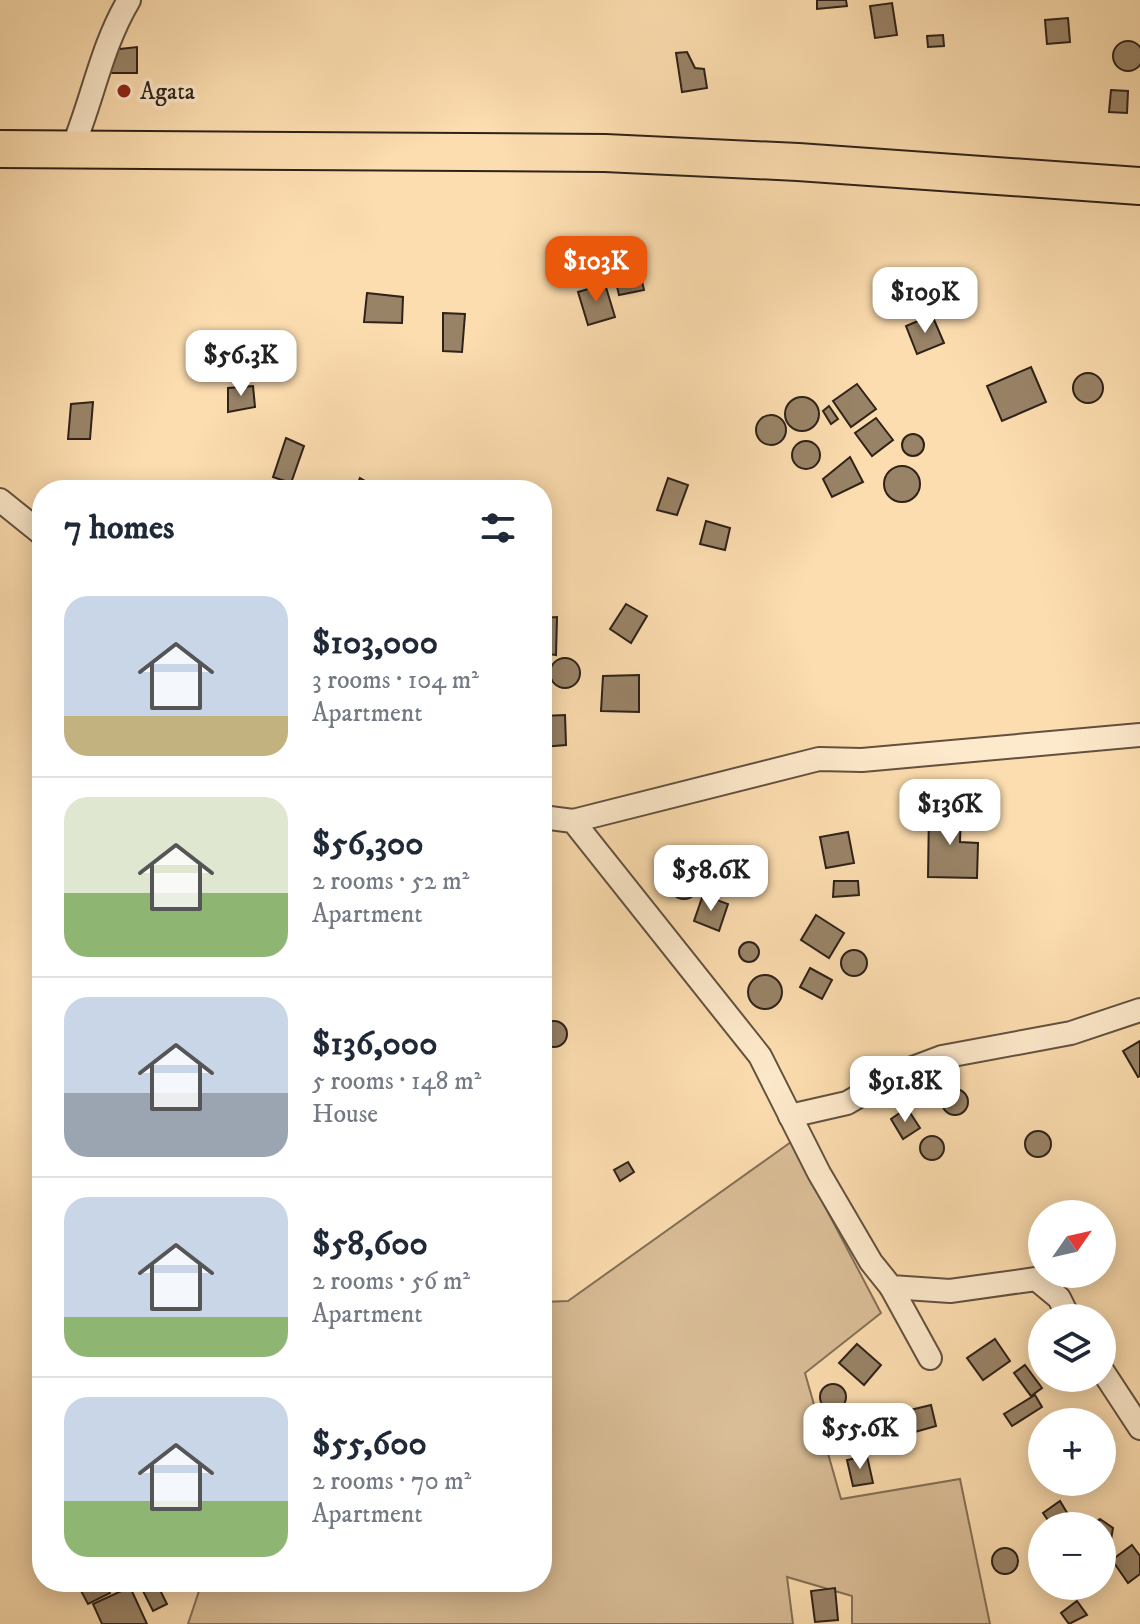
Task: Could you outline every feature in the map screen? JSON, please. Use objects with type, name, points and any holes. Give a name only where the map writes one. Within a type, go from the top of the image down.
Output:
[{"type":"main road","points":[[0,149],[605,153],[813,163],[1140,186]]},
{"type":"street","points":[[72,149],[88,111],[107,40],[129,0]]},
{"type":"street","points":[[0,500],[32,526]]},
{"type":"street","points":[[552,818],[573,821],[819,759],[862,760],[1140,735]]},
{"type":"street","points":[[573,821],[760,1056],[871,1262],[891,1287],[930,1358]]},
{"type":"street","points":[[790,1116],[847,1103],[897,1074],[942,1057],[1071,1033],[1140,1010]]},
{"type":"street","points":[[891,1287],[950,1291],[1036,1279],[1062,1304]]},
{"type":"street","points":[[1116,1391],[1140,1428]]},
{"type":"shaded area","points":[[791,1142],[881,1313],[805,1373],[841,1499],[960,1479],[990,1624],[852,1624],[852,1596],[787,1577],[793,1624],[188,1624],[199,1592],[552,1592],[552,1302],[568,1301]]},
{"type":"building","points":[[817,0],[846,0],[847,6],[817,9]]},
{"type":"building","points":[[892,3],[897,35],[875,38],[870,6]]},
{"type":"building","points":[[1068,18],[1070,42],[1047,44],[1045,20]]},
{"type":"building","points":[[943,35],[944,46],[928,47],[927,36]]},
{"type":"building","points":[[1122,42],[1134,42],[1141,49],[1141,63],[1134,70],[1122,70],[1114,62],[1114,50]]},
{"type":"building","points":[[137,47],[137,73],[111,73],[111,50]]},
{"type":"building","points":[[687,52],[695,68],[704,69],[707,88],[682,92],[676,53]]},
{"type":"building","points":[[1111,90],[1128,91],[1127,113],[1109,112]]},
{"type":"building","points":[[638,264],[644,290],[619,295],[613,269]]},
{"type":"building","points":[[605,284],[615,317],[588,325],[578,292]]},
{"type":"building","points":[[367,293],[403,297],[402,323],[364,322]]},
{"type":"building","points":[[443,313],[465,314],[462,352],[443,351]]},
{"type":"building","points":[[932,315],[944,343],[917,354],[906,326]]},
{"type":"building","points":[[1031,367],[1046,402],[1002,421],[987,386]]},
{"type":"building","points":[[1088,373],[1099,377],[1103,388],[1099,399],[1088,403],[1077,399],[1073,388],[1077,377]]},
{"type":"building","points":[[857,384],[876,409],[851,427],[833,401]]},
{"type":"building","points":[[253,386],[255,407],[228,412],[228,388]]},
{"type":"building","points":[[802,397],[814,402],[819,414],[814,426],[802,431],[790,426],[785,414],[790,402]]},
{"type":"building","points":[[93,402],[90,439],[68,439],[71,404]]},
{"type":"building","points":[[829,406],[838,419],[831,424],[823,411]]},
{"type":"building","points":[[771,415],[777,416],[785,424],[785,436],[777,444],[771,445],[765,444],[757,436],[756,430],[757,424],[765,416]]},
{"type":"building","points":[[876,418],[893,440],[872,456],[855,433]]},
{"type":"building","points":[[913,434],[921,437],[924,445],[921,453],[913,456],[905,453],[902,445],[905,437]]},
{"type":"building","points":[[286,438],[304,446],[292,480],[273,477]]},
{"type":"building","points":[[806,441],[816,445],[820,455],[816,465],[806,469],[796,465],[792,455],[796,445]]},
{"type":"building","points":[[850,457],[863,482],[832,497],[823,479]]},
{"type":"building","points":[[902,466],[915,471],[920,484],[915,497],[902,502],[889,497],[884,484],[889,471]]},
{"type":"building","points":[[668,478],[688,485],[677,515],[657,510]]},
{"type":"building","points":[[706,521],[730,528],[725,550],[700,544]]},
{"type":"building","points":[[626,604],[647,616],[631,643],[610,629]]},
{"type":"building","points":[[552,617],[557,617],[556,655],[552,654]]},
{"type":"building","points":[[559,659],[571,659],[579,667],[579,679],[571,687],[559,687],[552,681],[552,665]]},
{"type":"building","points":[[639,675],[639,712],[601,711],[603,676]]},
{"type":"building","points":[[565,715],[566,745],[552,746],[552,716]]},
{"type":"building","points":[[929,809],[961,810],[960,842],[978,843],[977,878],[928,877]]},
{"type":"building","points":[[848,832],[854,863],[826,868],[820,837]]},
{"type":"building","points":[[738,856],[749,860],[753,871],[749,882],[738,886],[727,882],[723,871],[727,860]]},
{"type":"building","points":[[684,869],[695,873],[699,884],[695,895],[684,899],[673,895],[669,884],[673,873]]},
{"type":"building","points":[[834,881],[858,881],[859,895],[833,897]]},
{"type":"building","points":[[703,895],[728,904],[719,931],[694,921]]},
{"type":"building","points":[[816,915],[844,933],[829,958],[801,940]]},
{"type":"building","points":[[749,942],[756,945],[759,952],[756,959],[749,962],[742,959],[739,952],[742,945]]},
{"type":"building","points":[[854,950],[864,953],[867,963],[864,973],[854,976],[844,973],[841,963],[844,953]]},
{"type":"building","points":[[810,968],[832,980],[822,999],[800,987]]},
{"type":"building","points":[[765,975],[777,980],[782,992],[777,1004],[765,1009],[753,1004],[748,992],[753,980]]},
{"type":"building","points":[[552,1021],[559,1022],[566,1029],[563,1043],[552,1047]]},
{"type":"building","points":[[1140,1041],[1140,1076],[1138,1077],[1123,1051]]},
{"type":"building","points":[[922,1073],[931,1077],[935,1086],[931,1095],[922,1099],[913,1095],[909,1086],[913,1077]]},
{"type":"building","points":[[955,1089],[964,1093],[968,1102],[964,1111],[955,1115],[946,1111],[942,1102],[946,1093]]},
{"type":"building","points":[[907,1108],[920,1128],[903,1139],[891,1119]]},
{"type":"building","points":[[1038,1131],[1047,1135],[1051,1144],[1047,1153],[1038,1157],[1029,1153],[1025,1144],[1029,1135]]},
{"type":"building","points":[[932,1136],[940,1140],[944,1148],[940,1156],[932,1160],[924,1156],[920,1148],[924,1140]]},
{"type":"building","points":[[628,1162],[634,1172],[620,1181],[614,1170]]},
{"type":"building","points":[[995,1339],[1010,1361],[983,1380],[967,1358]]},
{"type":"building","points":[[857,1344],[881,1365],[864,1385],[839,1363]]},
{"type":"building","points":[[1025,1365],[1028,1369],[1028,1392],[1014,1373]]},
{"type":"building","points":[[833,1384],[842,1388],[846,1397],[842,1406],[833,1410],[824,1406],[820,1397],[824,1388]]},
{"type":"building","points":[[1035,1395],[1042,1407],[1028,1408],[1028,1416],[1012,1426],[1004,1414]]},
{"type":"building","points":[[931,1405],[936,1426],[915,1432],[910,1410]]},
{"type":"building","points":[[867,1456],[873,1483],[853,1486],[847,1460]]},
{"type":"building","points":[[1060,1501],[1067,1512],[1044,1512]]},
{"type":"building","points":[[1132,1545],[1140,1556],[1140,1574],[1128,1583],[1116,1566],[1116,1557]]},
{"type":"building","points":[[1005,1548],[1014,1552],[1018,1561],[1014,1570],[1005,1574],[996,1570],[992,1561],[996,1552]]},
{"type":"building","points":[[835,1588],[838,1620],[815,1622],[811,1591]]},
{"type":"building","points":[[82,1592],[110,1592],[110,1593],[88,1604]]},
{"type":"building","points":[[119,1592],[132,1592],[147,1624],[102,1624],[93,1604]]},
{"type":"building","points":[[144,1592],[161,1592],[167,1604],[153,1611]]},
{"type":"building","points":[[1077,1601],[1087,1615],[1069,1624],[1061,1613]]},
{"type":"place","name":"Agata","points":[[124,91]]}]
